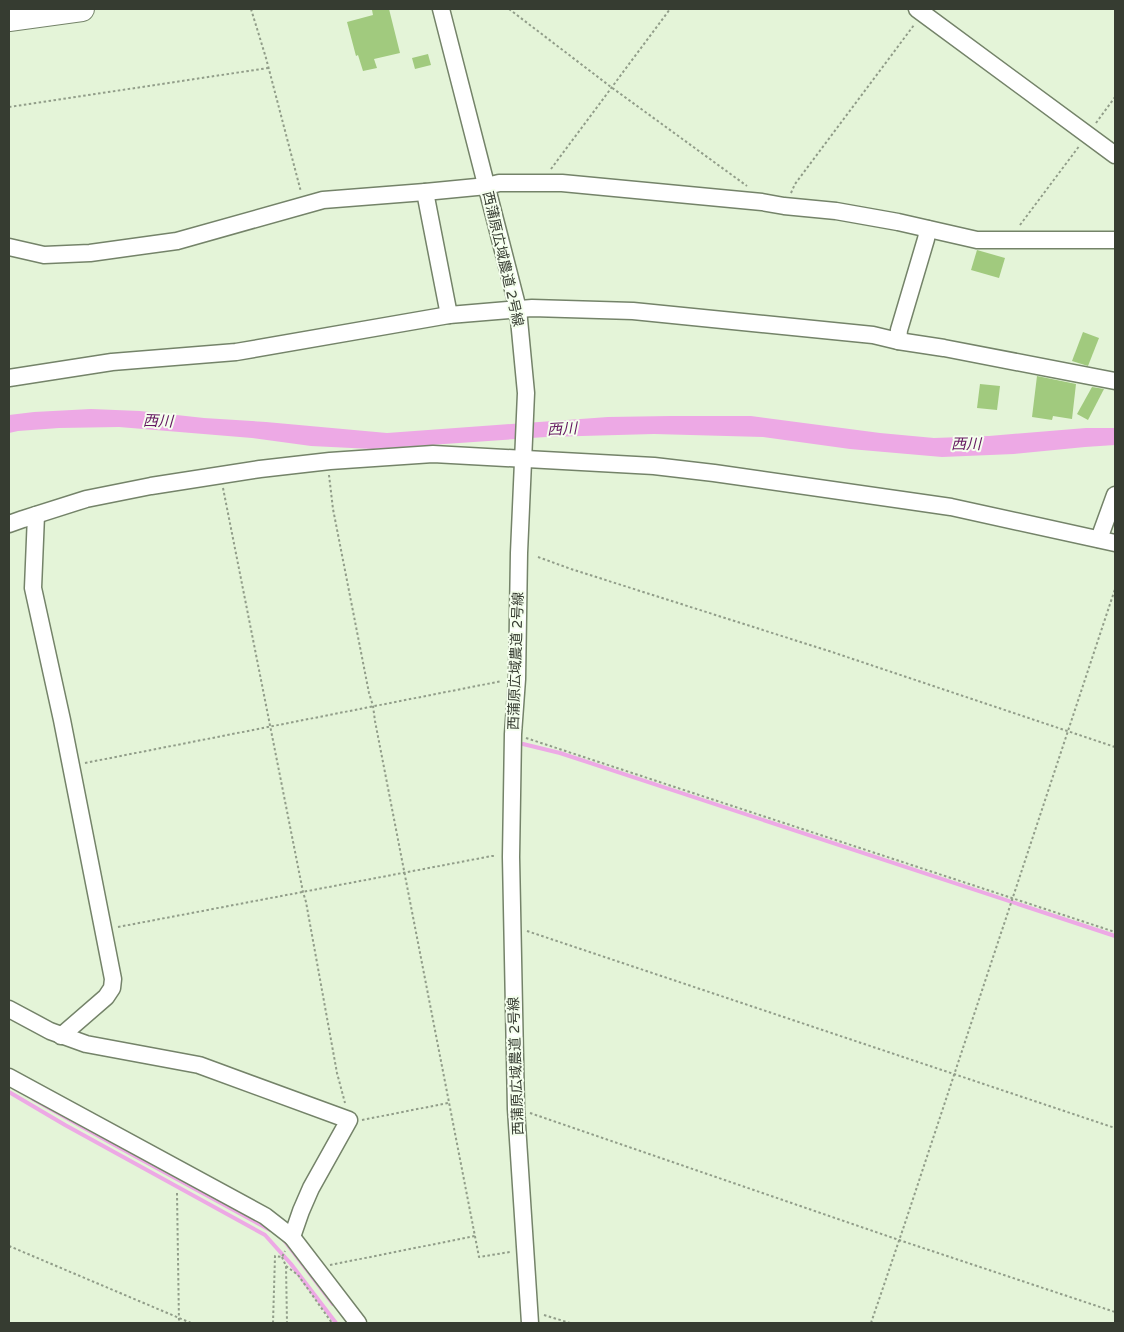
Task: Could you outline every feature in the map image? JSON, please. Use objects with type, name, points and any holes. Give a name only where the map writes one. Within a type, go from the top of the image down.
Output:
[{"type":"highway","points":[[9,19],[82,9]]},
{"type":"street","name":"西蒲原広域農道 2号線","points":[[441,9],[518,309],[526,393],[519,553],[517,679],[513,734],[512,857],[516,1109],[530,1317]]},
{"type":"street","points":[[920,11],[1115,155]]},
{"type":"street","points":[[9,247],[44,255],[90,253],[177,241],[323,200],[425,192],[487,186],[499,183],[562,183],[836,210],[978,240],[1115,240]]},
{"type":"street","points":[[425,192],[449,315]]},
{"type":"street","points":[[898,341],[899,330],[928,229]]},
{"type":"street","points":[[9,378],[112,362],[236,352],[449,315],[532,308],[642,312],[873,335],[1115,381]]},
{"type":"street","points":[[9,524],[86,499],[151,486],[260,469],[432,454],[523,454],[654,466],[951,507],[1115,543]]},
{"type":"street","points":[[1099,538],[1115,495]]},
{"type":"street","points":[[36,515],[33,588],[62,720],[113,979],[112,988],[106,997],[61,1036]]},
{"type":"street","points":[[9,1009],[61,1036],[86,1044],[199,1065],[349,1120],[311,1188],[292,1237]]},
{"type":"street","points":[[9,1077],[265,1216],[292,1237],[358,1323]]},
{"type":"path","points":[[251,9],[266,58],[304,206]]},
{"type":"path","points":[[509,9],[611,88],[752,190],[762,202]]},
{"type":"path","points":[[544,183],[553,165],[670,9]]},
{"type":"path","points":[[784,206],[796,184],[920,11]]},
{"type":"path","points":[[9,107],[268,68]]},
{"type":"path","points":[[1014,240],[1018,228],[1115,97]]},
{"type":"path","points":[[327,462],[333,509],[373,706],[479,1257],[510,1252]]},
{"type":"path","points":[[221,476],[306,902],[337,1073],[349,1120],[360,1120],[449,1103]]},
{"type":"path","points":[[538,557],[832,652],[1115,748]]},
{"type":"path","points":[[871,1323],[1115,589]]},
{"type":"path","points":[[70,765],[517,679]]},
{"type":"path","points":[[513,734],[1115,932]]},
{"type":"path","points":[[103,930],[492,856],[512,857]]},
{"type":"path","points":[[513,926],[1115,1128]]},
{"type":"path","points":[[516,1109],[1115,1312]]},
{"type":"path","points":[[177,1193],[179,1323]]},
{"type":"path","points":[[316,1268],[475,1236]]},
{"type":"path","points":[[282,1257],[292,1237]]},
{"type":"path","points":[[9,1246],[191,1323]]},
{"type":"path","points":[[273,1323],[275,1256],[282,1257]]},
{"type":"path","points":[[282,1257],[286,1266],[287,1323]]},
{"type":"path","points":[[286,1266],[298,1275],[332,1323]]},
{"type":"path","points":[[530,1317],[570,1323]]},
{"type":"water","name":"西川","points":[[91,409],[140,411],[387,433],[608,417],[670,416],[751,416],[934,438],[989,436],[1086,428],[1115,428],[1115,445],[1014,454],[942,457],[850,449],[763,437],[654,434],[546,437],[372,449],[311,446],[252,438],[119,427],[59,428],[9,433],[9,415]]},
{"type":"building","points":[[389,9],[400,53],[374,59],[377,68],[363,71],[358,55],[356,56],[347,22],[373,15],[372,10]]},
{"type":"building","points":[[428,54],[431,65],[415,69],[412,58]]},
{"type":"building","points":[[977,250],[1005,258],[999,278],[971,270]]},
{"type":"building","points":[[1083,332],[1099,338],[1088,366],[1072,361]]},
{"type":"building","points":[[1037,376],[1076,384],[1072,419],[1053,416],[1052,420],[1032,417]]},
{"type":"building","points":[[980,384],[1000,386],[997,410],[977,408]]},
{"type":"building","points":[[1092,387],[1104,389],[1088,420],[1077,414]]},
{"type":"waterway","points":[[523,744],[560,753],[1115,936]]},
{"type":"waterway","points":[[9,1092],[65,1125],[265,1235],[291,1264],[336,1323]]},
{"type":"waterway","points":[[33,1099],[270,1230]]},
{"type":"waterway","points":[[284,1240],[333,1304]]}]
